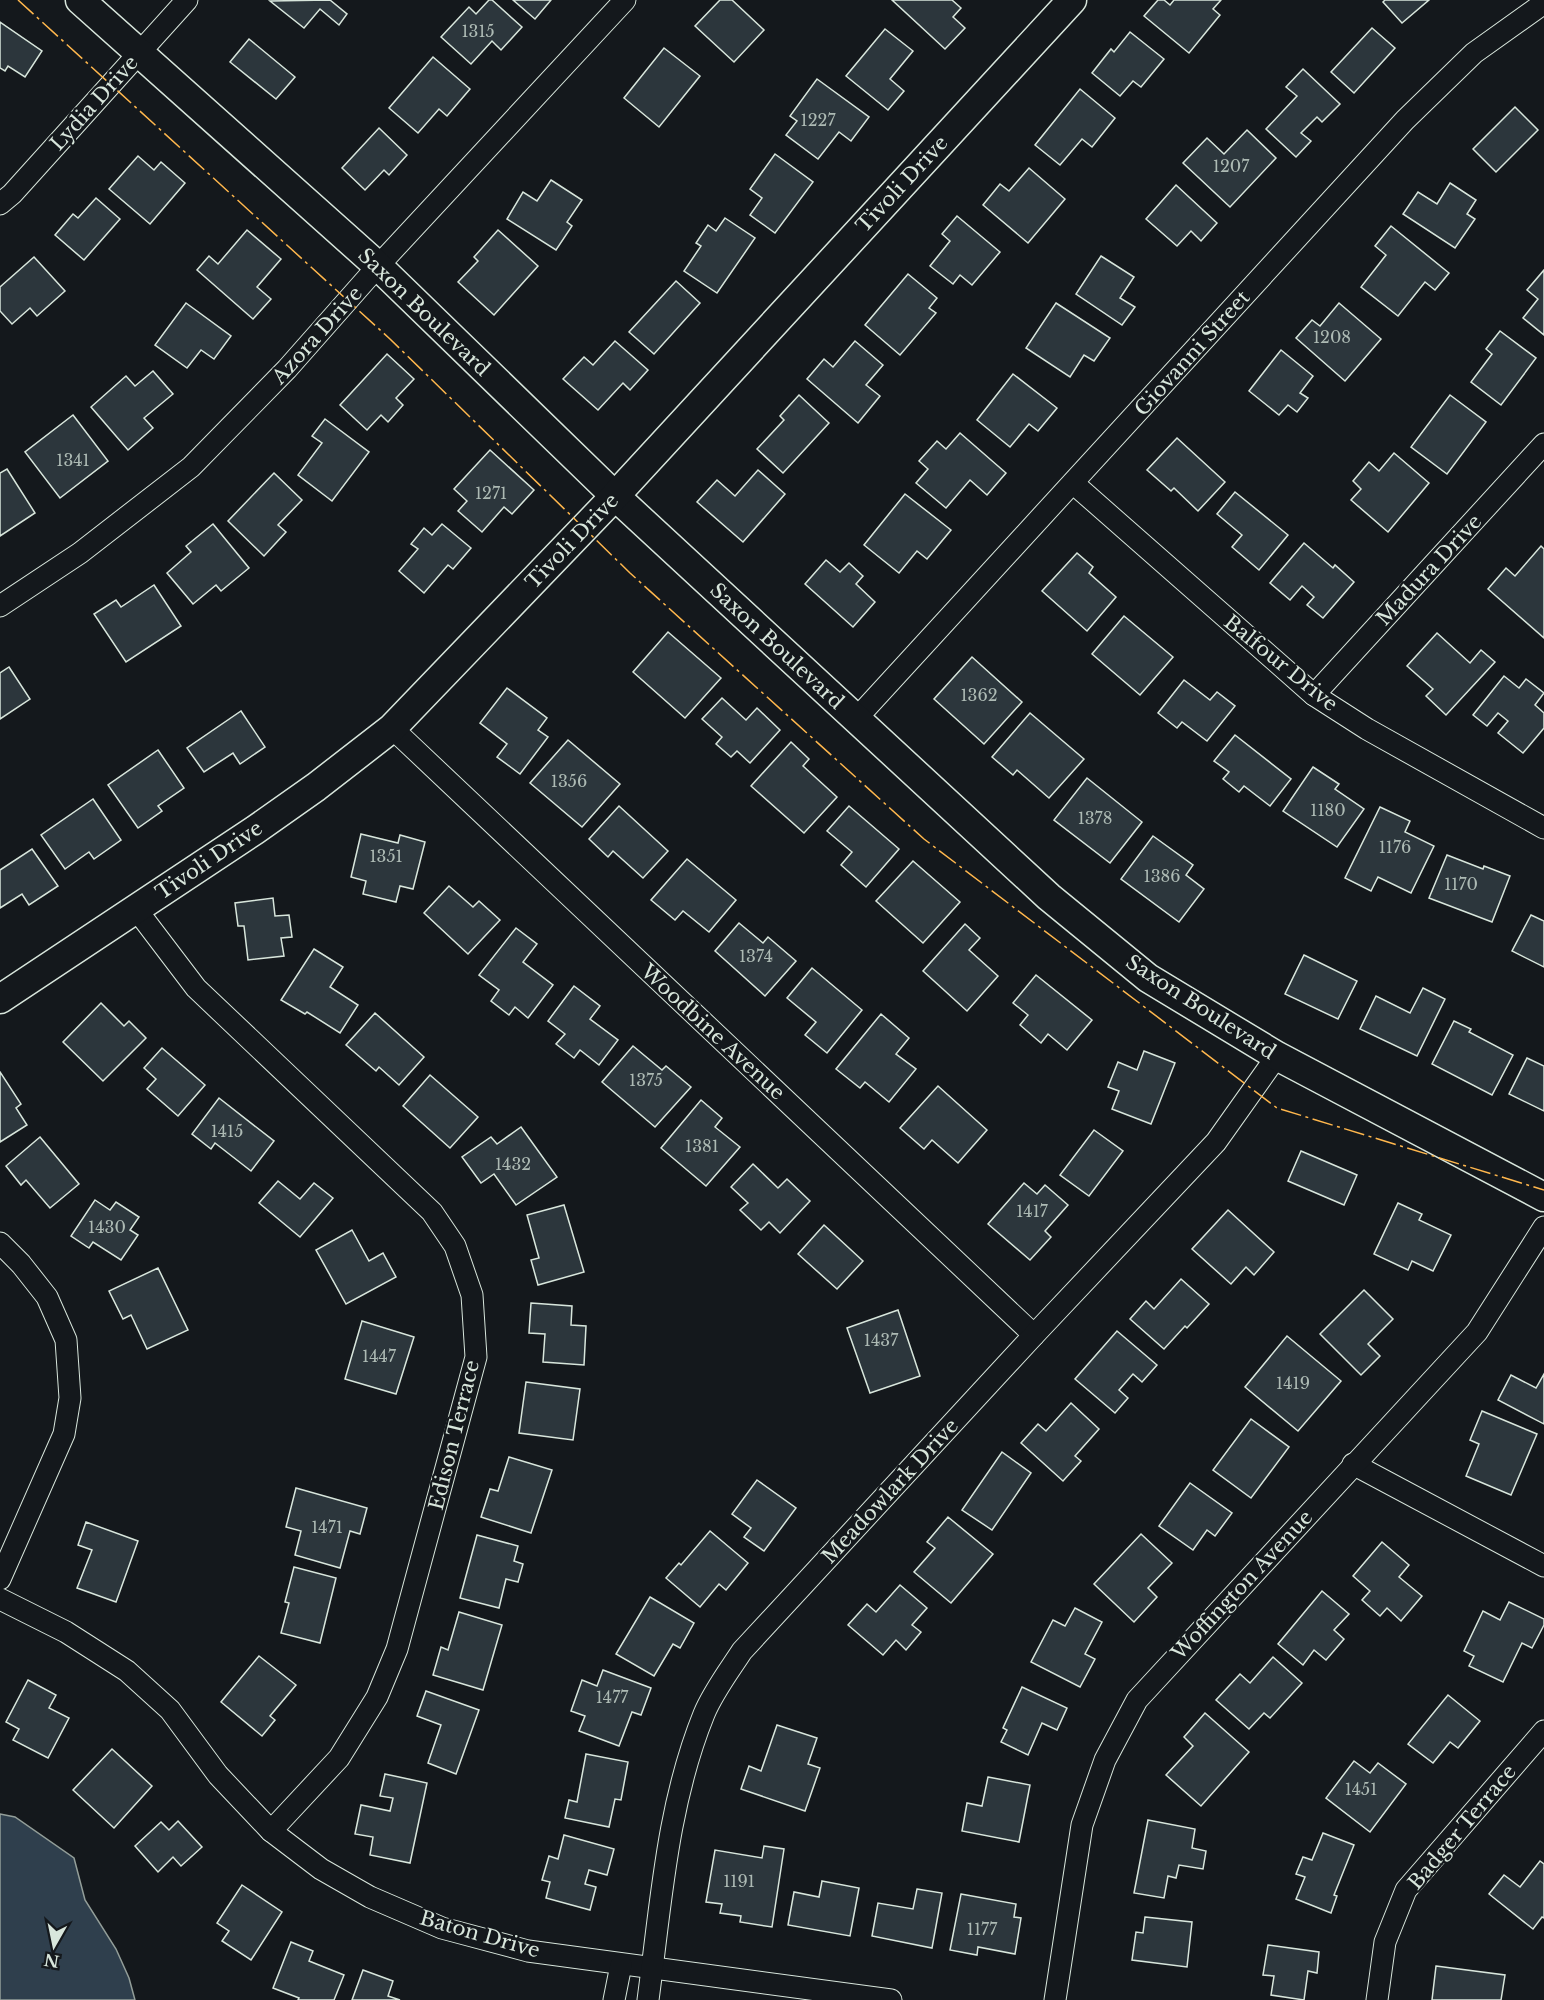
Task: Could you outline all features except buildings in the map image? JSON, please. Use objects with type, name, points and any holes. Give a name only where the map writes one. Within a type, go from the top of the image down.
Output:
[{"type":"main road","name":"Saxon Boulevard","points":[[80,0],[378,266],[615,496],[1049,897],[1148,978],[1277,1056],[1544,1197]]},
{"type":"main road","name":"Tivoli Drive","points":[[0,999],[316,787],[392,728],[615,496],[1061,4]]},
{"type":"street","name":"Lydia Drive","points":[[0,204],[12,194],[188,0]]},
{"type":"street","name":"Azora Drive","points":[[0,606],[80,553],[191,467],[287,369],[378,266],[625,0]]},
{"type":"street","name":"Giovanni Street","points":[[856,719],[1406,120],[1474,53],[1544,3]]},
{"type":"street","name":"Madura Drive","points":[[1314,695],[1544,444]]},
{"type":"street","name":"Balfour Drive","points":[[1073,483],[1314,695],[1367,729],[1544,828]]},
{"type":"street","name":"Woodbine Avenue","points":[[392,728],[1034,1335]]},
{"type":"street","name":"Edison Terrace","points":[[136,909],[196,988],[432,1212],[455,1246],[472,1295],[476,1357],[397,1649],[376,1697],[339,1758],[271,1831]]},
{"type":"street","name":"Meadowlark Drive","points":[[648,2000],[667,1848],[683,1777],[705,1712],[742,1651],[1216,1142],[1277,1056]]},
{"type":"street","name":"Woffington Avenue","points":[[1055,2000],[1082,1825],[1105,1760],[1137,1700],[1477,1332],[1544,1227]]},
{"type":"street","points":[[0,1243],[21,1264],[52,1308],[66,1340],[70,1398],[64,1434],[0,1579]]},
{"type":"street","points":[[1353,1464],[1544,1566]]},
{"type":"street","name":"Baton Drive","points":[[0,1599],[66,1632],[127,1671],[170,1710],[218,1775],[271,1831],[321,1869],[370,1897],[442,1928],[528,1951],[891,2000]]},
{"type":"street","name":"Badger Terrace","points":[[1377,2000],[1385,1942],[1406,1890],[1544,1731]]},
{"type":"street","points":[[614,2000],[621,1965]]},
{"type":"water","points":[[0,1814],[15,1817],[74,1858],[85,1900],[116,1949],[129,1978],[135,2000],[0,2000]]},
{"type":"power","points":[[18,0],[390,339],[630,573],[924,839],[1277,1108],[1544,1190]]}]
